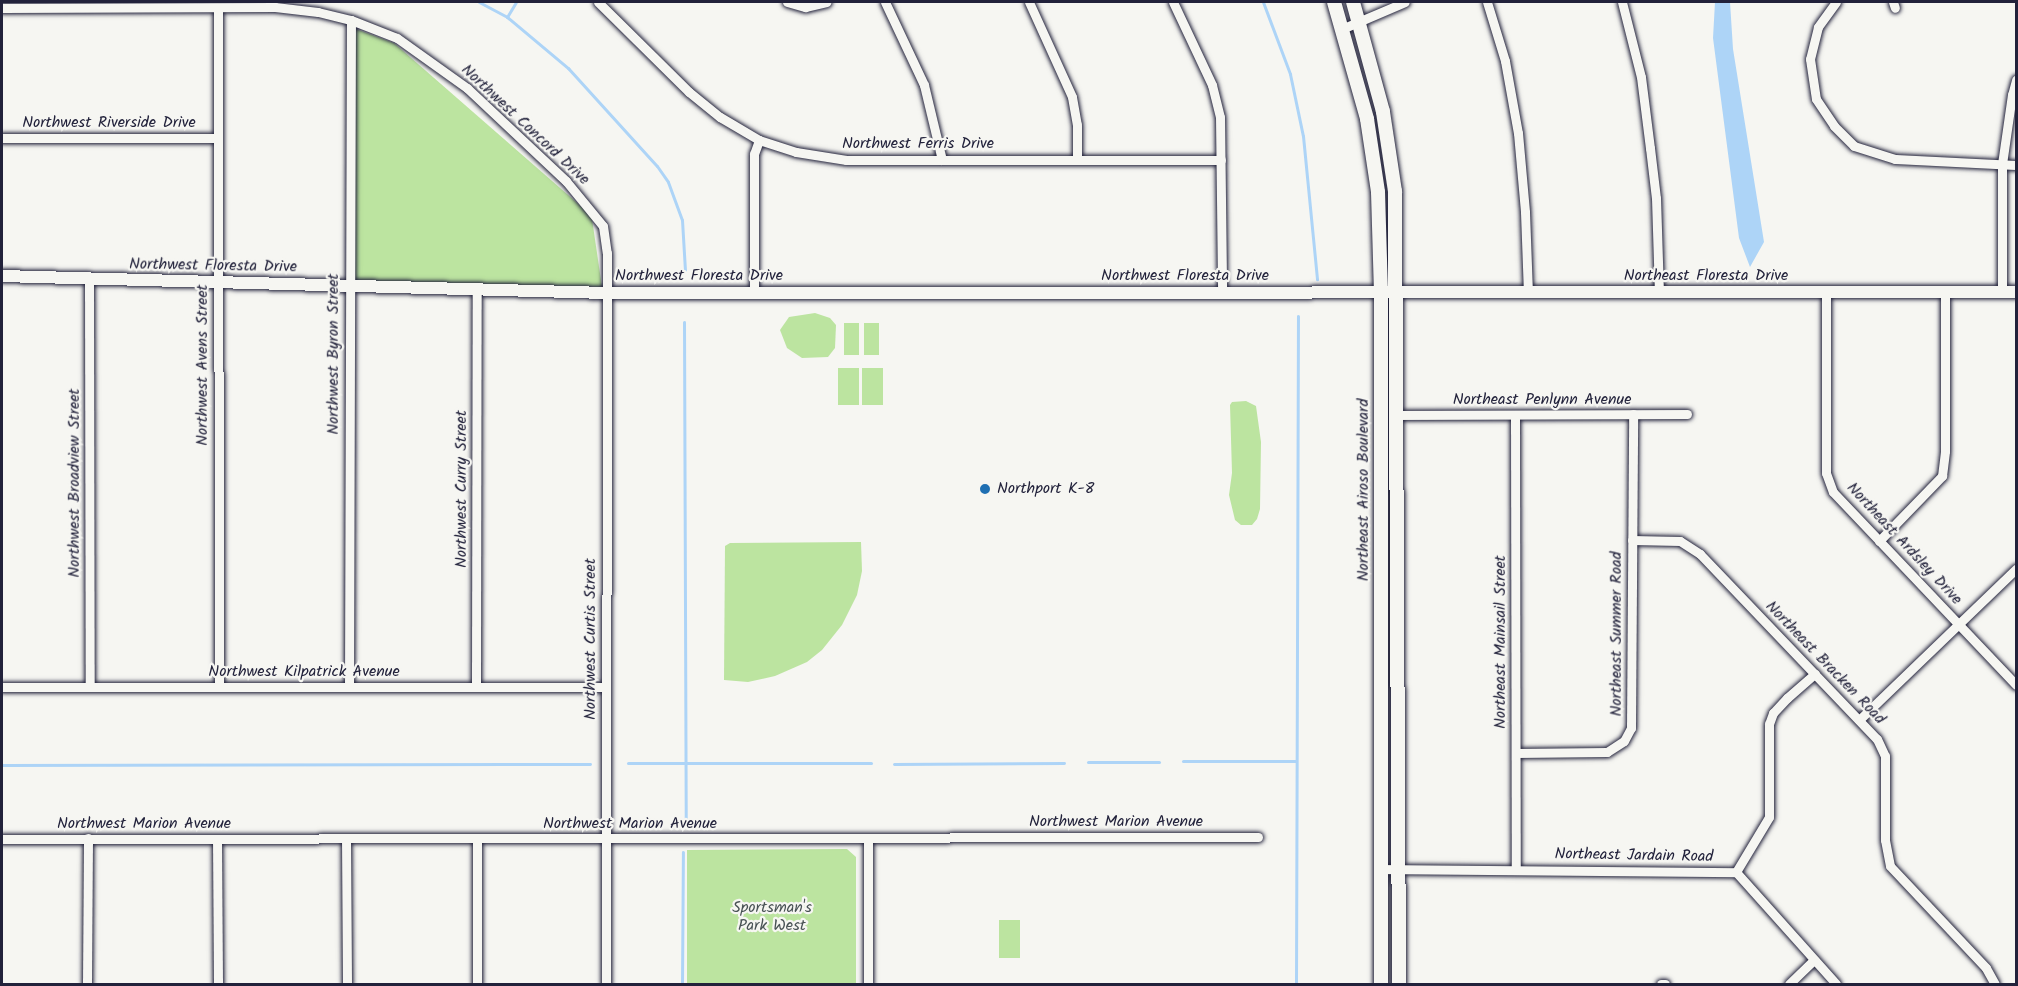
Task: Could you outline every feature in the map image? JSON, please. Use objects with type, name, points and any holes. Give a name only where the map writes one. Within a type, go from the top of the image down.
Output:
[{"type":"main road","name":"Northeast Airoso Boulevard","points":[[1335,2],[1344,28],[1367,119],[1378,192],[1381,291],[1381,984]]},
{"type":"main road","name":"Northeast Airoso Boulevard","points":[[1353,2],[1383,112],[1395,191],[1398,415],[1399,984]]},
{"type":"street","name":"Northwest Ferris Drive","points":[[598,2],[689,92],[720,117],[759,140],[796,152],[846,160],[1221,160]]},
{"type":"street","points":[[787,2],[805,7],[826,2]]},
{"type":"street","points":[[885,2],[924,84],[942,160]]},
{"type":"street","points":[[1029,2],[1072,96],[1077,125],[1077,159]]},
{"type":"street","points":[[1173,2],[1212,86],[1220,117],[1222,293]]},
{"type":"street","points":[[1344,28],[1405,2]]},
{"type":"street","points":[[1487,2],[1505,62],[1518,133],[1525,212],[1528,293]]},
{"type":"street","points":[[1622,2],[1641,77],[1656,198],[1659,293]]},
{"type":"street","points":[[1836,2],[1818,27],[1810,59],[1816,99],[1834,126],[1854,146],[1895,159],[2016,165]]},
{"type":"street","name":"Northwest Concord Drive","points":[[2,8],[110,4],[218,8],[275,7],[318,12],[351,20],[397,38],[467,88],[566,181],[603,226],[607,253],[607,293]]},
{"type":"street","name":"Northwest Avens Street","points":[[218,8],[219,686]]},
{"type":"street","name":"Northwest Byron Street","points":[[349,687],[351,20]]},
{"type":"street","points":[[2002,292],[2002,164],[2016,80]]},
{"type":"street","name":"Northwest Riverside Drive","points":[[2,138],[217,138]]},
{"type":"street","points":[[754,292],[754,154],[759,140]]},
{"type":"street","name":"Northwest Floresta Drive","points":[[2,276],[89,281],[218,282],[607,293],[1381,291],[1396,295]]},
{"type":"street","name":"Northwest Broadview Street","points":[[89,281],[90,686]]},
{"type":"street","name":"Northwest Curry Street","points":[[476,687],[477,291]]},
{"type":"street","name":"Northeast Ardsley Drive","points":[[1826,292],[1826,473],[1833,492],[2016,685]]},
{"type":"street","name":"Northeast Floresta Drive","points":[[1396,295],[2016,292]]},
{"type":"street","name":"Northwest Curtis Street","points":[[606,984],[607,293]]},
{"type":"street","points":[[1879,541],[1942,476],[1945,451],[1945,293]]},
{"type":"street","name":"Northeast Summer Road","points":[[1516,753],[1607,753],[1624,741],[1631,728],[1633,414]]},
{"type":"street","name":"Northeast Penlynn Avenue","points":[[1398,415],[1687,414]]},
{"type":"street","name":"Northeast Mainsail Street","points":[[1515,416],[1516,869]]},
{"type":"street","name":"Northeast Bracken Road","points":[[1632,540],[1680,541],[1700,554],[1881,744],[1885,756],[1885,840],[1890,866],[1986,968],[1995,984]]},
{"type":"street","points":[[1859,720],[2016,569]]},
{"type":"street","points":[[1736,872],[1769,817],[1769,724],[1773,713],[1786,698],[1815,675]]},
{"type":"street","name":"Northwest Kilpatrick Avenue","points":[[2,687],[606,687]]},
{"type":"street","name":"Northwest Marion Avenue","points":[[2,839],[1258,837]]},
{"type":"street","points":[[87,984],[88,838]]},
{"type":"street","points":[[346,838],[347,984]]},
{"type":"street","points":[[868,838],[868,984]]},
{"type":"street","points":[[217,839],[218,984]]},
{"type":"street","points":[[477,839],[477,984]]},
{"type":"street","name":"Northeast Jardain Road","points":[[1380,868],[1736,872],[1813,961],[1836,984]]},
{"type":"street","points":[[1789,984],[1813,961]]},
{"type":"green space","points":[[356,29],[394,43],[583,208],[592,219],[602,287],[354,281]]},
{"type":"green space","points":[[815,313],[830,318],[836,325],[835,348],[828,357],[802,358],[787,348],[780,330],[789,317]]},
{"type":"green space","points":[[844,323],[859,323],[859,355],[844,355]]},
{"type":"green space","points":[[864,323],[879,323],[879,355],[864,355]]},
{"type":"green space","points":[[838,368],[859,368],[859,405],[838,405]]},
{"type":"green space","points":[[862,368],[883,368],[883,405],[862,405]]},
{"type":"green space","points":[[1246,401],[1256,406],[1261,442],[1260,509],[1252,525],[1241,525],[1235,520],[1229,495],[1232,473],[1230,405],[1232,402]]},
{"type":"green space","points":[[861,542],[862,571],[857,595],[842,625],[822,650],[807,662],[775,676],[748,682],[724,680],[725,546],[730,543]]},
{"type":"green space","name":"Sportsman's Park West","points":[[847,849],[856,857],[856,984],[687,984],[687,850]]},
{"type":"green space","points":[[999,920],[1020,920],[1020,958],[999,958]]},
{"type":"water","points":[[1715,2],[1730,2],[1733,49],[1764,242],[1750,267],[1739,238],[1713,38]]},
{"type":"waterway","points":[[479,2],[507,17],[568,68],[657,166],[668,182],[682,220],[685,270]]},
{"type":"waterway","points":[[507,17],[516,2]]},
{"type":"waterway","points":[[1263,2],[1290,74],[1303,136],[1317,279]]},
{"type":"waterway","points":[[1296,984],[1298,316]]},
{"type":"waterway","points":[[684,322],[686,820]]},
{"type":"waterway","points":[[1183,761],[1296,761]]},
{"type":"waterway","points":[[1088,762],[1159,762]]},
{"type":"waterway","points":[[628,763],[871,763]]},
{"type":"waterway","points":[[894,764],[1064,763]]},
{"type":"waterway","points":[[2,765],[590,764]]},
{"type":"waterway","points":[[682,984],[683,852]]},
{"type":"place","name":"Northport K-8","points":[[985,489]]}]
